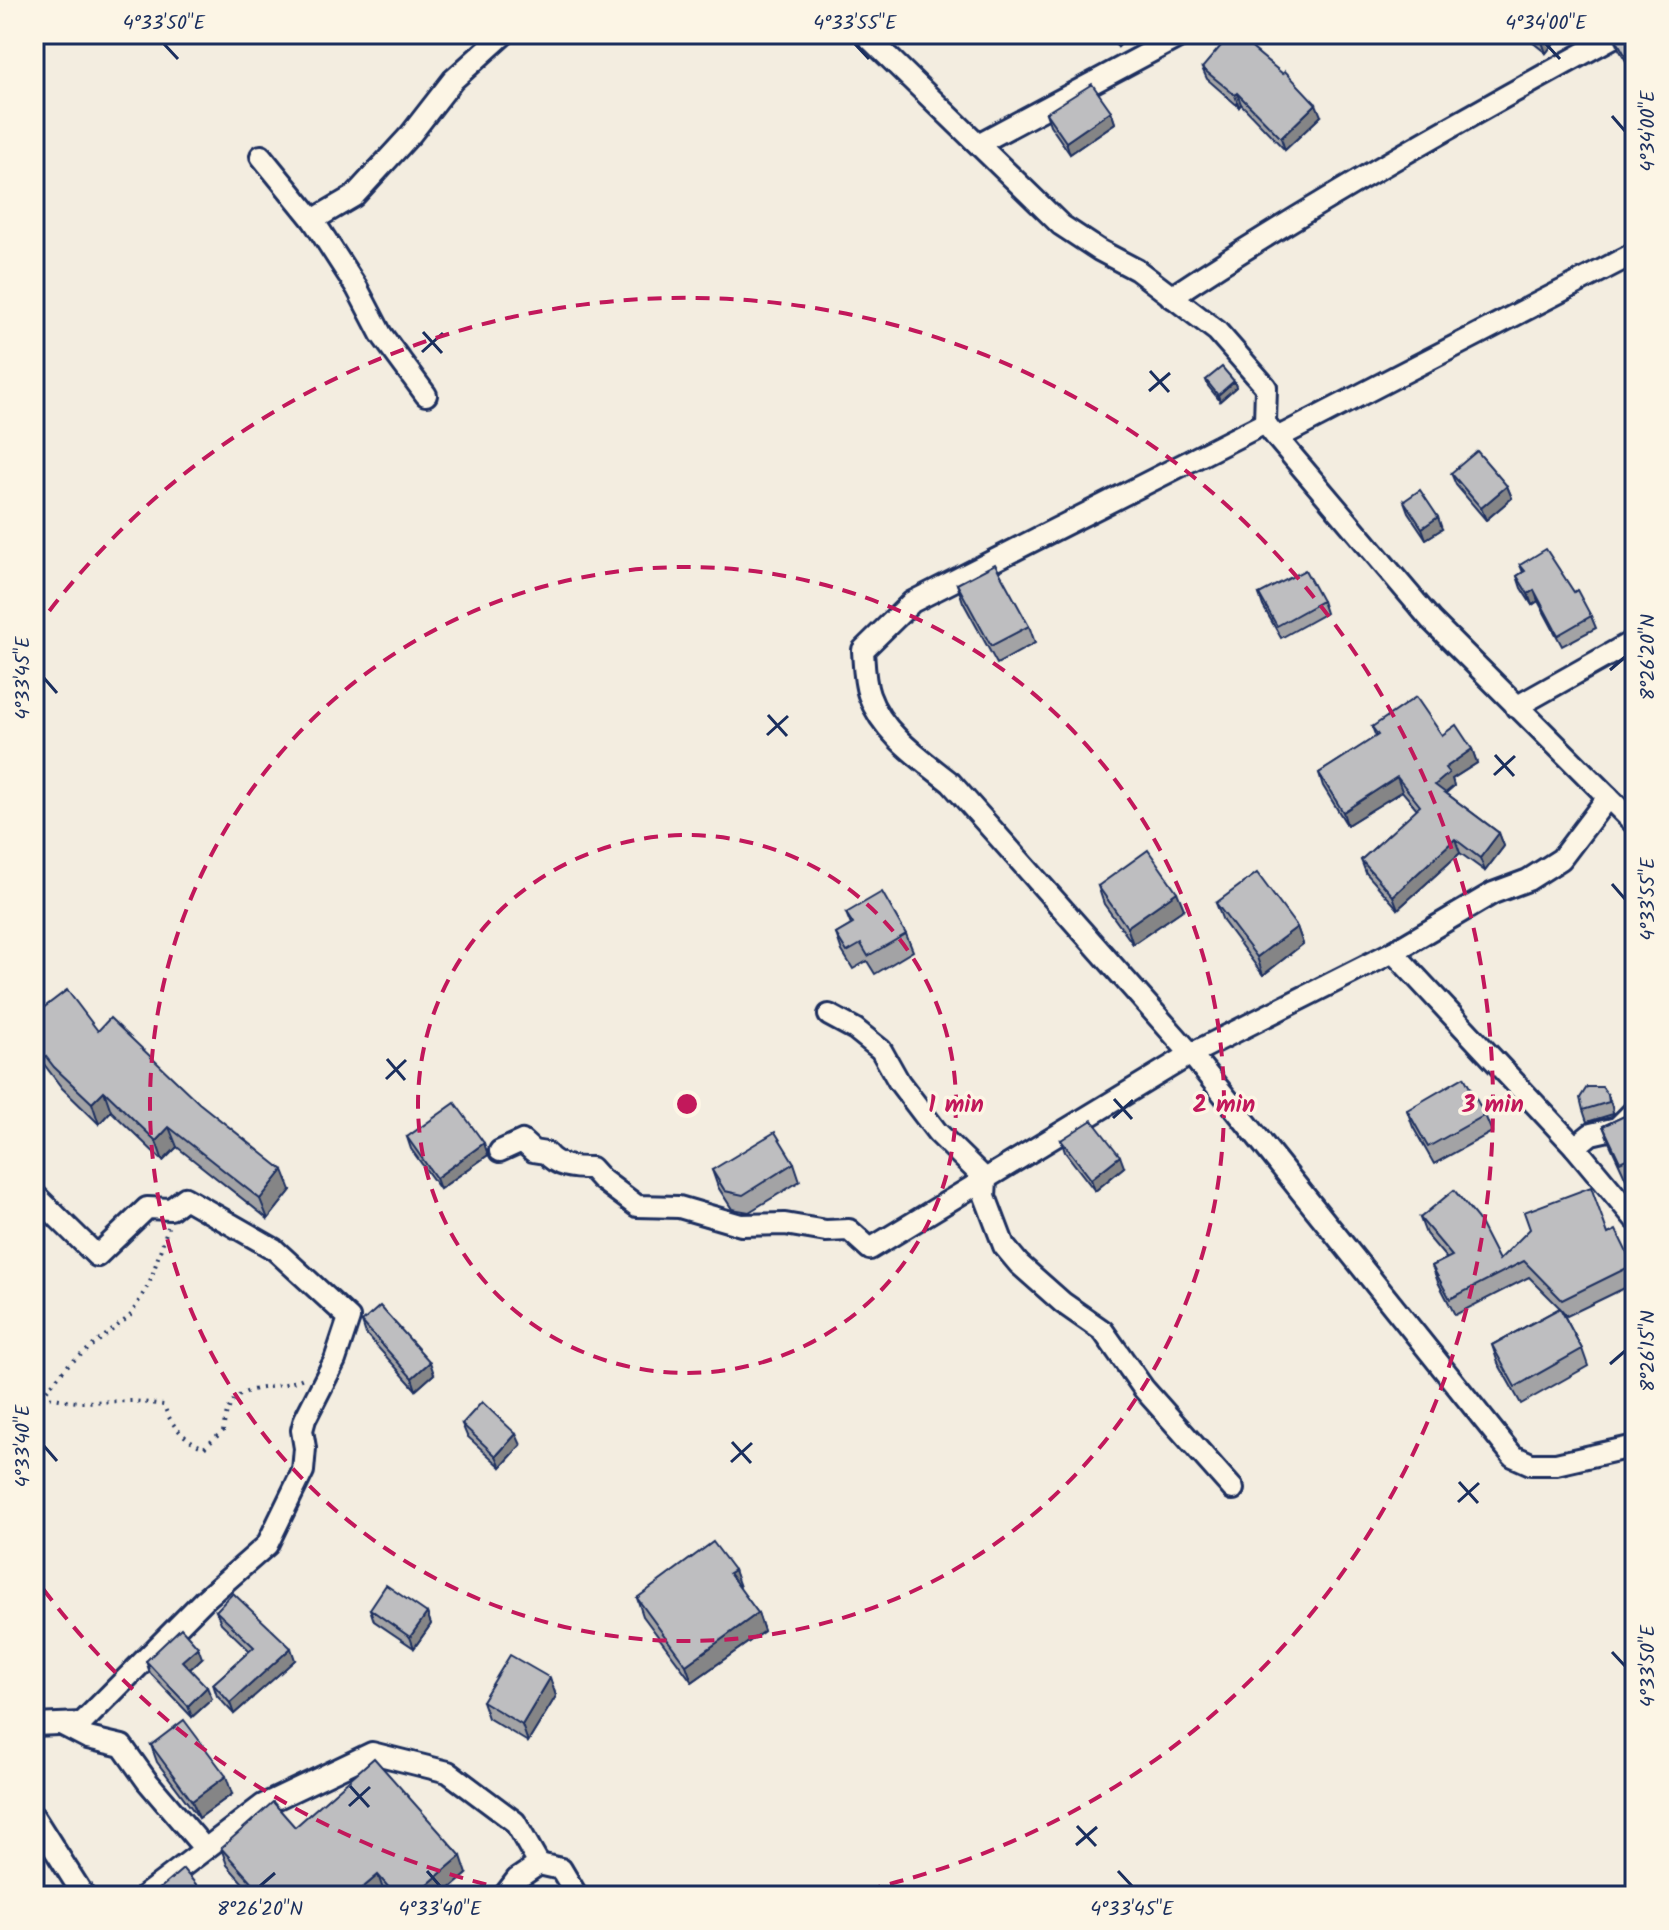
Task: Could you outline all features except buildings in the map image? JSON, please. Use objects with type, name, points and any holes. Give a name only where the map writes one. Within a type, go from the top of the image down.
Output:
[{"type":"street","points":[[313,220],[354,196],[411,134],[453,80],[504,34]]},
{"type":"street","points":[[865,34],[1061,225],[1137,270],[1217,331],[1266,387],[1271,431],[1431,620],[1635,824]]},
{"type":"street","points":[[980,143],[1184,34]]},
{"type":"street","points":[[1171,297],[1356,180],[1619,34]]},
{"type":"street","points":[[261,156],[313,220],[357,288],[381,334],[426,395]]},
{"type":"street","points":[[1635,253],[912,602],[863,650],[868,694],[881,719],[910,749],[951,783],[1191,1054],[1513,1456],[1531,1464],[1556,1464],[1635,1446]]},
{"type":"street","points":[[1516,707],[1635,640]]},
{"type":"street","points":[[500,1151],[522,1141],[533,1151],[546,1153],[554,1162],[591,1168],[637,1206],[679,1207],[741,1225],[785,1224],[826,1231],[849,1230],[870,1249],[1191,1054],[1393,952],[1493,893],[1528,880],[1561,859],[1608,797]]},
{"type":"street","points":[[1393,952],[1575,1147],[1635,1219]]},
{"type":"street","points":[[829,1015],[855,1029],[881,1050],[899,1082],[937,1132],[986,1180],[985,1196],[1004,1246],[1019,1264],[1063,1303],[1103,1331],[1144,1389],[1233,1489]]},
{"type":"street","points":[[1575,1147],[1591,1134],[1617,1128],[1635,1110]]},
{"type":"street","points":[[34,1194],[97,1256],[147,1208],[171,1209],[185,1198],[274,1249],[349,1318],[335,1360],[305,1419],[302,1430],[303,1471],[267,1545],[204,1600],[82,1723],[34,1725]]},
{"type":"street","points":[[61,1724],[88,1738],[122,1746],[147,1781],[205,1849]]},
{"type":"street","points":[[144,1896],[263,1805],[372,1753],[448,1772],[515,1822],[539,1864]]},
{"type":"street","points":[[34,1817],[84,1896]]},
{"type":"street","points":[[504,1896],[517,1879],[539,1864],[561,1869],[577,1896]]},
{"type":"path","points":[[34,1399],[42,1396],[67,1366],[130,1316],[150,1282],[171,1209]]},
{"type":"path","points":[[42,1396],[77,1402],[134,1401],[164,1405],[169,1421],[193,1443],[204,1448],[223,1431],[225,1414],[233,1399],[253,1390],[298,1381],[335,1360]]}]
